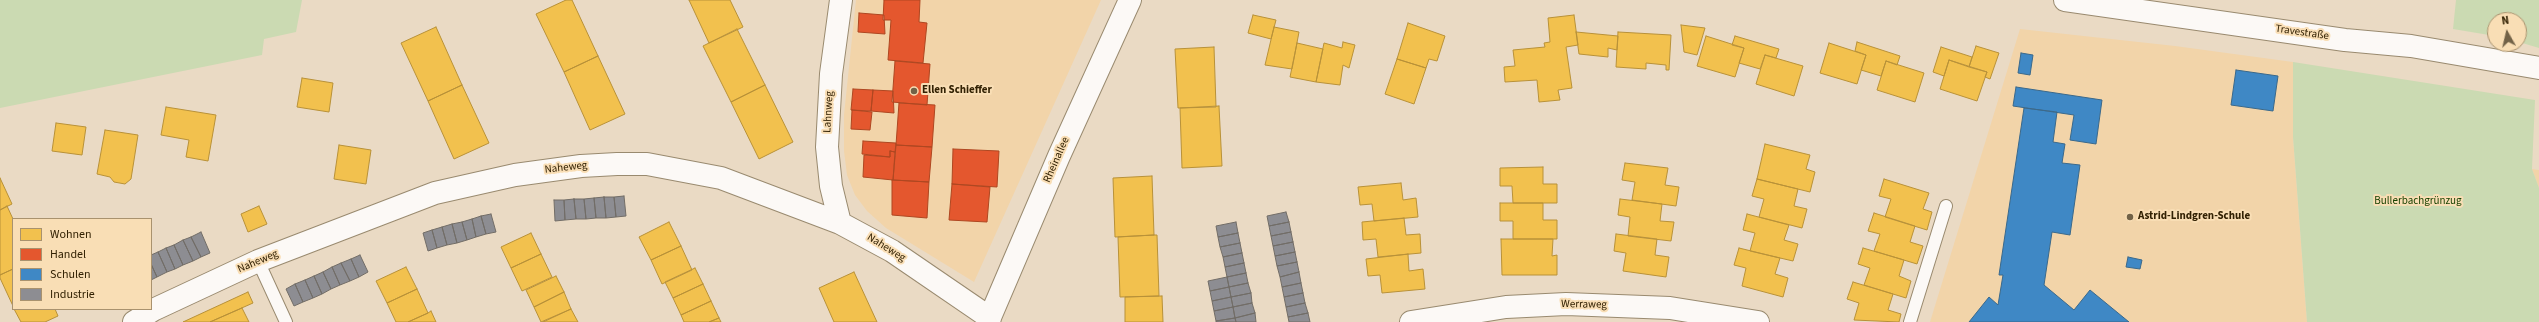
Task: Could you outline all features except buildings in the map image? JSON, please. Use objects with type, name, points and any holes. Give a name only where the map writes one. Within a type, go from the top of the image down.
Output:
[{"type":"street","name":"Lahnweg","points":[[840,223],[831,186],[827,147],[831,74],[841,0]]},
{"type":"street","name":"Rheinallee","points":[[989,320],[1059,156],[1130,0]]},
{"type":"street","name":"Travestraße","points":[[2065,0],[2345,40],[2411,46],[2539,68]]},
{"type":"street","name":"Naheweg","points":[[134,322],[154,310],[258,261],[435,194],[515,175],[581,166],[647,164],[698,172],[721,178],[840,223],[892,251],[989,320]]},
{"type":"street","name":"Werraweg","points":[[1411,322],[1506,307],[1566,304],[1670,308],[1758,322]]},
{"type":"lane","points":[[1910,322],[1946,206]]},
{"type":"lane","points":[[258,261],[286,322]]},
{"type":"shaded area","points":[[856,0],[1101,0],[974,282],[886,228],[867,211],[855,195],[847,175],[844,151],[844,115]]},
{"type":"shaded area","name":"Astrid-Lindgren-Schule","points":[[2020,29],[2175,46],[2293,62],[2293,137],[2307,322],[1930,322]]},
{"type":"shaded area","points":[[2532,169],[2539,170],[2539,188]]},
{"type":"green space","points":[[0,0],[302,0],[296,32],[264,39],[262,55],[0,108]]},
{"type":"green space","points":[[2456,0],[2539,0],[2539,48],[2527,44],[2527,12],[2487,12],[2487,35],[2453,29]]},
{"type":"green space","name":"Bullerbachgrünzug","points":[[2293,62],[2535,100],[2532,169],[2539,188],[2539,322],[2307,322],[2293,137]]},
{"type":"place","name":"Ellen Schieffer","points":[[914,91]]},
{"type":"place","name":"Astrid-Lindgren-Schule","points":[[2130,217]]}]
